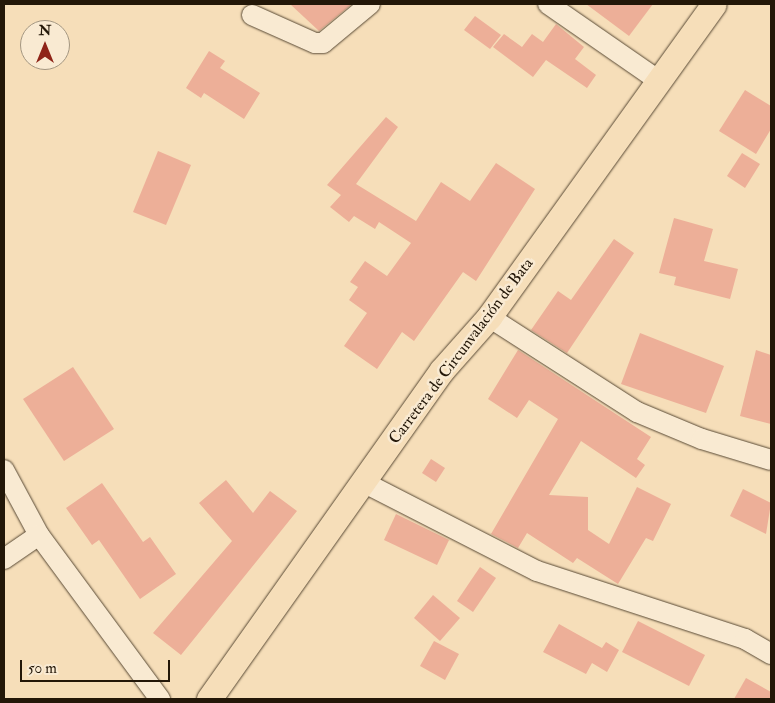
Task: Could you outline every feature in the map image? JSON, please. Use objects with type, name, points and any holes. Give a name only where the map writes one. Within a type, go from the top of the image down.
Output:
[{"type":"main road","name":"Carretera de Circunvalación de Bata","points":[[209,699],[442,370],[489,317],[714,4]]},
{"type":"street","points":[[252,15],[315,44],[323,43],[370,4]]},
{"type":"street","points":[[548,4],[658,81]]},
{"type":"street","points":[[489,317],[637,412],[702,439],[771,460]]},
{"type":"street","points":[[4,470],[39,535],[160,699]]},
{"type":"street","points":[[363,482],[537,571],[745,640],[771,654]]},
{"type":"street","points":[[4,559],[39,535]]},
{"type":"building","points":[[290,4],[352,4],[319,31]]},
{"type":"building","points":[[586,4],[653,4],[629,36]]},
{"type":"building","points":[[475,16],[501,35],[490,49],[464,30]]},
{"type":"building","points":[[556,24],[584,47],[575,59],[596,75],[587,88],[546,60],[533,77],[493,47],[504,34],[522,47],[532,34],[543,42]]},
{"type":"building","points":[[209,51],[225,61],[220,68],[260,93],[244,119],[204,93],[201,98],[186,88]]},
{"type":"building","points":[[745,90],[771,106],[771,129],[756,154],[719,131]]},
{"type":"building","points":[[386,117],[398,127],[356,184],[416,221],[441,182],[470,201],[496,163],[535,189],[476,281],[463,272],[414,341],[402,332],[377,369],[344,346],[367,313],[349,300],[358,287],[350,282],[365,261],[387,276],[411,243],[379,222],[375,229],[354,216],[349,222],[330,207],[341,195],[327,185]]},
{"type":"building","points":[[158,151],[191,165],[166,225],[133,212]]},
{"type":"building","points":[[742,153],[760,164],[745,188],[727,176]]},
{"type":"building","points":[[674,218],[713,229],[704,261],[738,269],[730,299],[674,285],[676,277],[659,273]]},
{"type":"building","points":[[614,239],[634,253],[567,353],[531,330],[558,291],[571,300]]},
{"type":"building","points":[[640,333],[724,366],[706,413],[621,384]]},
{"type":"building","points":[[518,350],[651,437],[637,459],[645,465],[636,478],[581,441],[549,495],[588,497],[588,530],[609,544],[637,487],[671,504],[653,541],[646,538],[618,584],[577,558],[573,563],[527,533],[518,548],[491,534],[558,419],[529,400],[517,418],[488,399]]},
{"type":"building","points":[[756,350],[771,355],[771,424],[740,416]]},
{"type":"building","points":[[73,367],[114,429],[64,461],[23,399]]},
{"type":"building","points":[[431,459],[445,468],[436,482],[422,473]]},
{"type":"building","points":[[226,480],[253,513],[270,491],[297,511],[181,655],[153,633],[232,541],[199,503]]},
{"type":"building","points":[[102,483],[143,542],[150,537],[176,574],[140,599],[99,540],[92,545],[66,508]]},
{"type":"building","points":[[743,489],[771,503],[766,534],[730,516]]},
{"type":"building","points":[[396,514],[449,540],[437,565],[384,540]]},
{"type":"building","points":[[480,567],[496,578],[473,612],[457,601]]},
{"type":"building","points":[[433,595],[460,618],[440,641],[414,618]]},
{"type":"building","points":[[638,621],[705,655],[689,686],[622,652]]},
{"type":"building","points":[[559,624],[602,648],[606,642],[619,650],[607,672],[592,663],[586,674],[543,652]]},
{"type":"building","points":[[434,641],[459,654],[445,680],[420,666]]},
{"type":"building","points":[[746,678],[771,692],[771,699],[734,699]]}]
